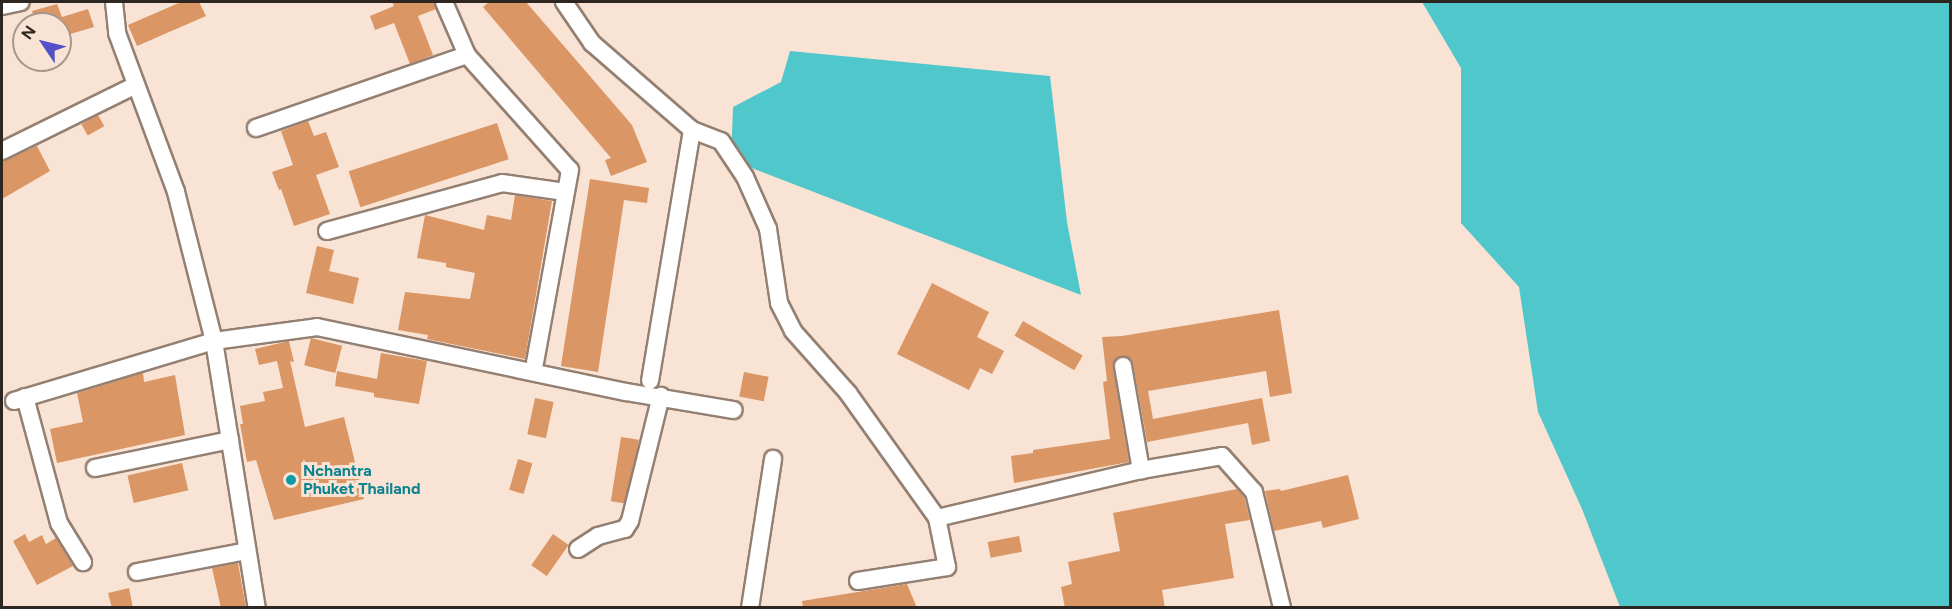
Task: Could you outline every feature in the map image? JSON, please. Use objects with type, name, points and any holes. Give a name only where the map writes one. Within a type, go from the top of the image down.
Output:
[{"type":"street","points":[[2,6],[21,2]]},
{"type":"street","points":[[114,2],[117,33],[176,192],[214,341],[257,608]]},
{"type":"street","points":[[444,2],[467,55],[570,170],[535,363]]},
{"type":"street","points":[[564,2],[592,43],[692,130],[721,141],[745,177],[768,229],[779,303],[793,331],[848,393],[937,518],[947,567],[858,581]]},
{"type":"street","points":[[256,128],[467,55]]},
{"type":"street","points":[[2,151],[136,85]]},
{"type":"street","points":[[650,381],[692,130]]},
{"type":"street","points":[[327,231],[502,183],[565,192]]},
{"type":"street","points":[[83,562],[59,523],[20,399],[214,341],[317,327],[626,392],[661,396],[733,410]]},
{"type":"street","points":[[1123,366],[1141,470]]},
{"type":"street","points":[[578,549],[598,536],[619,533],[630,521],[661,396]]},
{"type":"street","points":[[95,468],[230,440]]},
{"type":"street","points":[[937,518],[1141,470],[1222,456],[1254,492],[1282,608]]},
{"type":"street","points":[[750,608],[773,459]]},
{"type":"street","points":[[137,572],[248,551]]},
{"type":"water","points":[[1422,2],[1950,2],[1950,607],[1620,607],[1582,509],[1538,412],[1519,287],[1461,223],[1461,68]]},
{"type":"water","points":[[790,51],[1050,76],[1067,222],[1081,295],[731,160],[733,107],[781,82]]},
{"type":"building","points":[[181,2],[199,2],[206,16],[137,46],[128,25]]},
{"type":"building","points":[[392,2],[434,2],[436,9],[418,16],[433,55],[410,64],[394,23],[375,30],[370,16],[394,6]]},
{"type":"building","points":[[489,2],[526,2],[632,125],[647,162],[611,176],[605,160],[611,158],[483,7]]},
{"type":"building","points":[[57,4],[60,12],[32,12]]},
{"type":"building","points":[[88,9],[94,27],[72,33],[72,14]]},
{"type":"building","points":[[98,115],[104,126],[88,136],[81,124]]},
{"type":"building","points":[[308,121],[314,136],[326,132],[339,167],[316,175],[330,214],[294,226],[281,189],[279,190],[272,172],[293,165],[281,131]]},
{"type":"building","points":[[497,123],[509,159],[360,207],[349,171]]},
{"type":"building","points":[[37,146],[50,171],[2,199],[2,162]]},
{"type":"building","points":[[590,179],[649,188],[647,203],[624,200],[598,372],[561,366]]},
{"type":"building","points":[[515,195],[552,201],[525,359],[427,339],[428,335],[398,330],[405,292],[470,299],[475,273],[446,267],[446,263],[417,258],[425,215],[484,230],[487,215],[511,220]]},
{"type":"building","points":[[317,246],[334,250],[329,271],[359,278],[353,304],[306,293]]},
{"type":"building","points":[[932,283],[989,312],[977,337],[1004,351],[992,374],[980,368],[969,390],[897,354]]},
{"type":"building","points":[[1279,310],[1292,393],[1270,397],[1266,371],[1148,391],[1153,419],[1262,398],[1270,441],[1252,445],[1248,423],[1147,442],[1133,364],[1131,359],[1122,356],[1116,358],[1113,368],[1129,462],[1014,483],[1011,456],[1033,453],[1033,450],[1110,439],[1103,382],[1107,381],[1102,337],[1122,336]]},
{"type":"building","points":[[1023,321],[1083,356],[1074,370],[1014,336]]},
{"type":"building","points":[[311,338],[342,346],[335,373],[304,365]]},
{"type":"building","points":[[289,341],[294,362],[290,361],[305,427],[344,417],[364,499],[274,520],[256,460],[247,462],[240,424],[243,424],[240,406],[265,401],[263,392],[283,388],[277,361],[259,365],[255,349]]},
{"type":"building","points":[[381,353],[427,361],[419,404],[374,397],[374,393],[335,386],[337,371],[377,379]]},
{"type":"building","points":[[744,372],[769,377],[764,401],[739,397]]},
{"type":"building","points":[[143,373],[144,382],[175,375],[185,435],[57,463],[50,429],[83,422],[77,393]]},
{"type":"building","points":[[535,398],[554,402],[546,438],[527,434]]},
{"type":"building","points":[[621,437],[639,440],[629,504],[611,501]]},
{"type":"building","points":[[518,459],[532,463],[524,494],[509,490]]},
{"type":"building","points":[[182,463],[188,490],[134,503],[127,476]]},
{"type":"building","points":[[1348,475],[1359,519],[1323,528],[1321,521],[1274,531],[1265,491],[1280,489],[1281,491]]},
{"type":"building","points":[[1237,489],[1244,497],[1250,520],[1225,524],[1234,578],[1162,590],[1165,608],[1065,608],[1061,587],[1072,584],[1068,562],[1120,551],[1113,513]]},
{"type":"building","points":[[25,534],[29,542],[42,535],[46,544],[56,538],[73,566],[37,585],[13,541]]},
{"type":"building","points":[[553,534],[569,545],[547,576],[531,565]]},
{"type":"building","points":[[1019,536],[1022,552],[991,558],[988,542]]},
{"type":"building","points":[[238,563],[246,608],[221,608],[212,568]]},
{"type":"building","points":[[907,584],[917,608],[803,608],[802,601]]},
{"type":"building","points":[[129,588],[133,608],[112,608],[108,593]]},
{"type":"place","name":"Nchantra Phuket Thailand","points":[[291,480]]}]
